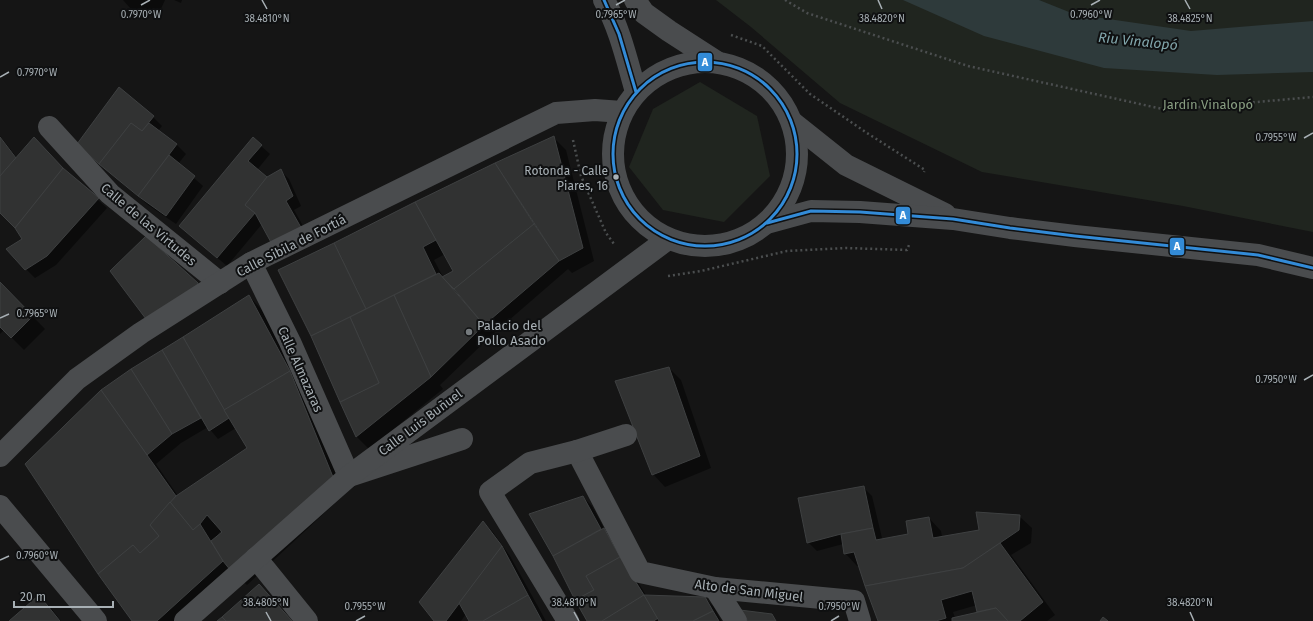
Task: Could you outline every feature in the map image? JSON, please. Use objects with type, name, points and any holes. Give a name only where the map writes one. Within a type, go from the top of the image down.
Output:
[{"type":"street","points":[[604,0],[624,47],[636,92]]},
{"type":"street","points":[[635,0],[644,13],[717,62]]},
{"type":"street","points":[[687,62],[717,62],[742,68],[763,81],[781,99],[792,122],[798,149],[795,176],[785,201],[767,223],[745,238],[720,246],[693,246],[668,239],[642,222],[624,198],[614,170],[613,140],[622,112],[636,92],[659,73],[687,62]]},
{"type":"street","name":"Calle Sibila de Fortiá","points":[[0,456],[77,379],[141,333],[251,263],[556,113],[595,110],[622,112]]},
{"type":"street","points":[[792,122],[846,165],[917,209],[953,219],[1010,228],[1258,255],[1313,268]]},
{"type":"street","name":"Calle de las Virtudes","points":[[49,126],[110,194],[220,283]]},
{"type":"street","points":[[767,223],[811,211],[860,212],[917,209]]},
{"type":"street","name":"Calle Luis Buñuel","points":[[185,621],[349,476],[668,239]]},
{"type":"street","name":"Calle Almazaras","points":[[251,263],[290,342],[349,476]]},
{"type":"street","points":[[568,621],[490,492],[530,463],[577,451],[626,435]]},
{"type":"street","points":[[349,476],[462,439]]},
{"type":"street","name":"Alto de San Miguel","points":[[577,451],[640,572],[715,588],[854,601],[860,621]]},
{"type":"street","points":[[0,506],[96,621]]},
{"type":"street","points":[[256,558],[307,621]]},
{"type":"street","points":[[715,588],[736,621]]},
{"type":"path","points":[[785,0],[807,13],[968,66],[1167,110],[1313,97]]},
{"type":"path","points":[[666,276],[701,272],[787,251],[846,248],[907,250],[925,170],[810,94],[762,46],[726,33]]},
{"type":"path","points":[[567,112],[581,176],[606,233],[629,267]]},
{"type":"green space","name":"Jardín Vinalopó","points":[[716,0],[1313,0],[1313,232],[1183,206],[982,172],[840,103],[751,27]]},
{"type":"green space","points":[[700,82],[757,116],[770,176],[724,222],[663,210],[629,167],[653,109]]},
{"type":"water","name":"Riu Vinalopó","points":[[903,0],[1039,0],[1074,14],[1191,31],[1313,21],[1313,72],[1217,75],[1104,68],[984,36]]},
{"type":"building","points":[[119,87],[154,116],[142,131],[131,123],[99,164],[77,144]]},
{"type":"building","points":[[131,123],[142,131],[149,123],[177,144],[138,196],[99,164]]},
{"type":"building","points":[[554,136],[583,248],[559,261],[495,163]]},
{"type":"building","points":[[0,137],[16,158],[0,176]]},
{"type":"building","points":[[34,137],[63,168],[15,228],[0,213],[0,176]]},
{"type":"building","points":[[253,137],[262,145],[248,161],[267,177],[245,205],[255,213],[217,258],[179,226]]},
{"type":"building","points":[[169,155],[195,176],[166,216],[138,196]]},
{"type":"building","points":[[495,163],[534,224],[454,289],[442,277],[453,271],[415,202]]},
{"type":"building","points":[[63,168],[99,198],[47,256],[25,270],[6,249],[22,239],[15,228]]},
{"type":"building","points":[[281,169],[293,196],[286,201],[303,231],[273,246],[255,213],[245,205],[267,177]]},
{"type":"building","points":[[415,202],[436,240],[423,247],[436,274],[366,309],[334,243]]},
{"type":"building","points":[[534,224],[559,261],[484,325],[454,289]]},
{"type":"building","points":[[146,236],[198,283],[197,289],[149,323],[110,271]]},
{"type":"building","points":[[334,243],[366,309],[311,336],[278,270]]},
{"type":"building","points":[[439,273],[484,325],[431,377],[394,295]]},
{"type":"building","points":[[0,282],[33,316],[11,338],[0,327]]},
{"type":"building","points":[[249,295],[290,371],[224,410],[183,337]]},
{"type":"building","points":[[394,295],[431,377],[356,437],[340,402],[379,383],[350,317]]},
{"type":"building","points":[[350,317],[379,383],[340,402],[311,336]]},
{"type":"building","points":[[183,337],[229,418],[209,431],[162,350]]},
{"type":"building","points":[[162,350],[201,418],[172,434],[131,369]]},
{"type":"building","points":[[669,367],[700,456],[652,475],[615,381]]},
{"type":"building","points":[[131,369],[172,434],[147,455],[101,390]]},
{"type":"building","points":[[290,371],[333,477],[231,571],[211,541],[222,532],[207,515],[193,530],[170,502],[176,496],[247,448],[224,410]]},
{"type":"building","points":[[101,390],[176,496],[150,525],[159,536],[140,553],[133,545],[98,574],[25,464]]},
{"type":"building","points":[[864,486],[873,528],[841,534],[807,543],[798,498]]},
{"type":"building","points":[[583,496],[601,529],[553,556],[529,514]]},
{"type":"building","points":[[170,502],[193,530],[200,524],[223,561],[157,621],[132,621],[98,574],[133,545],[140,553],[159,536],[150,525]]},
{"type":"building","points":[[976,512],[1020,515],[1019,530],[963,568],[865,586],[854,552],[844,554],[841,534],[873,528],[876,540],[908,534],[906,521],[929,517],[933,538],[979,530]]},
{"type":"building","points":[[483,521],[502,546],[446,621],[434,621],[419,602]]},
{"type":"building","points":[[604,528],[620,557],[586,576],[594,590],[575,600],[553,556]]},
{"type":"building","points":[[1000,543],[1043,602],[1020,621],[1008,621],[996,608],[977,612],[972,591],[941,600],[946,618],[936,621],[878,621],[865,586],[963,568]]},
{"type":"building","points":[[502,546],[528,595],[483,621],[469,621],[459,603]]},
{"type":"building","points":[[620,557],[644,595],[602,621],[587,621],[575,600],[594,590],[586,576]]},
{"type":"building","points":[[259,584],[292,621],[226,621],[222,617]]},
{"type":"building","points":[[39,595],[60,621],[9,621]]},
{"type":"building","points":[[528,595],[542,621],[483,621]]},
{"type":"building","points":[[644,595],[658,618],[654,621],[602,621]]},
{"type":"building","points":[[644,595],[705,597],[713,611],[693,621],[659,621]]},
{"type":"building","points":[[996,608],[1008,621],[952,621],[952,618]]},
{"type":"building","points":[[740,610],[772,614],[776,621],[748,621]]},
{"type":"building","points":[[713,611],[719,621],[693,621]]},
{"type":"building","points":[[222,617],[226,621],[217,621]]},
{"type":"building","points":[[1103,617],[1108,621],[1100,621]]},
{"type":"transit line","name":"A","points":[[604,0],[619,34],[636,92]]},
{"type":"transit line","name":"A","points":[[696,62],[714,62],[740,69],[756,77],[770,89],[782,103],[790,119],[797,145],[797,154],[797,163],[790,189],[782,205],[770,219],[756,231],[732,242],[714,246],[696,246],[678,242],[654,231],[640,219],[628,205],[617,181],[613,163],[613,145],[617,127],[628,103],[640,89],[654,77],[678,66],[696,62]]},
{"type":"transit line","name":"A","points":[[767,223],[811,211],[860,212],[953,219],[1075,236],[1258,255],[1313,268]]},
{"type":"place","name":"Rotonda - Calle Piares, 16","points":[[616,177]]},
{"type":"place","name":"Palacio del Pollo Asado","points":[[469,332]]}]
